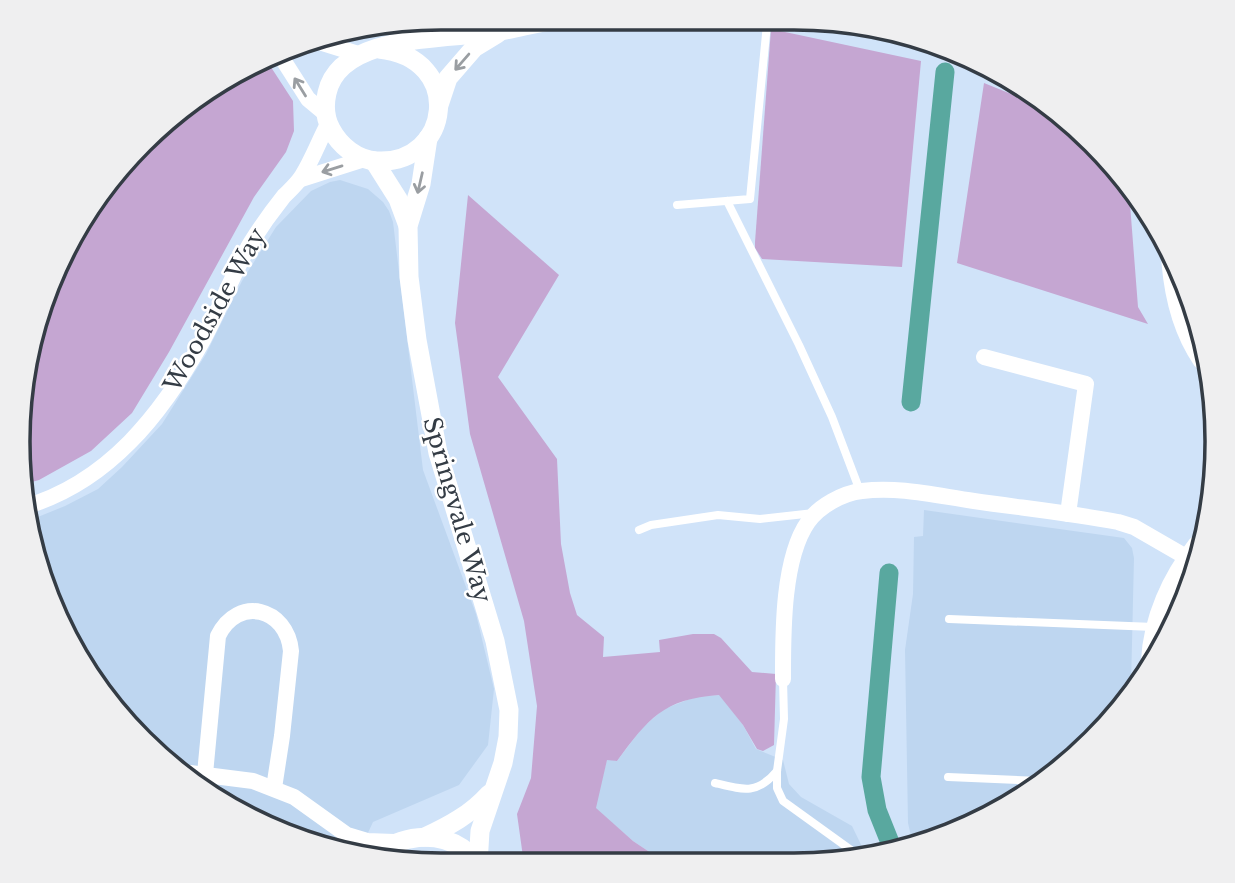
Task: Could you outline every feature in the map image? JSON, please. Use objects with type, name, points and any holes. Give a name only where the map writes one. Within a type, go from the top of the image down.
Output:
[{"type":"street","points":[[327,119],[328,87],[334,74],[358,54],[416,41],[505,30]]},
{"type":"street","points":[[301,178],[369,160],[390,161],[418,149],[428,138],[436,122],[448,78],[474,48],[501,31]]},
{"type":"street","points":[[330,45],[358,54]]},
{"type":"street","points":[[379,49],[397,51],[414,58],[427,71],[436,87],[439,105]]},
{"type":"street","points":[[284,61],[308,99],[327,119],[336,139],[349,151],[369,160]]},
{"type":"street","name":"Woodside Way","points":[[35,504],[76,485],[101,469],[148,423],[203,340],[249,246],[265,221],[301,178],[327,119]]},
{"type":"street","name":"Springvale Way","points":[[428,138],[421,184],[408,226],[409,277],[417,340],[435,442],[495,641],[509,709],[503,763],[480,831],[479,853]]},
{"type":"street","name":"Springvale Way","points":[[369,160],[398,200],[408,226]]},
{"type":"street","points":[[1173,282],[1183,325],[1193,343]]},
{"type":"street","points":[[984,356],[1086,384],[1068,514]]},
{"type":"street","points":[[783,680],[783,629],[793,558],[804,529],[817,513],[830,503],[860,491],[920,493],[1118,522],[1190,551]]},
{"type":"street","points":[[1151,644],[1154,627],[1172,580],[1189,554]]},
{"type":"street","points":[[197,772],[218,636],[222,627],[243,612],[267,613],[277,620],[290,639],[291,651],[274,788]]},
{"type":"street","points":[[198,773],[253,780],[274,788],[294,797],[347,835],[367,841],[444,839],[468,853]]},
{"type":"street","name":"Springvale Way","points":[[424,838],[454,824],[478,806],[492,791]]},
{"type":"street","points":[[331,825],[340,840]]},
{"type":"street","points":[[384,849],[394,842]]},
{"type":"lane","points":[[677,205],[750,199],[766,30]]},
{"type":"lane","points":[[727,201],[810,369],[832,417],[860,491]]},
{"type":"lane","points":[[639,530],[652,525],[718,515],[760,519],[817,513]]},
{"type":"lane","points":[[949,619],[1154,627]]},
{"type":"lane","points":[[783,680],[784,719],[777,788],[783,801],[850,849]]},
{"type":"lane","points":[[715,783],[752,789],[765,784],[777,771]]},
{"type":"lane","points":[[948,777],[1027,780]]},
{"type":"shaded area","points":[[771,30],[921,61],[902,267],[762,259],[755,248]]},
{"type":"shaded area","points":[[271,67],[293,101],[294,131],[286,152],[254,197],[169,352],[132,413],[91,451],[32,482],[30,442],[33,388],[44,335],[72,259],[99,213],[150,150],[213,99]]},
{"type":"shaded area","points":[[984,83],[1019,97],[1065,132],[1103,170],[1130,205],[1138,307],[1148,324],[957,263]]},
{"type":"shaded area","points":[[340,180],[368,189],[383,202],[393,222],[423,470],[476,614],[494,689],[488,745],[459,785],[373,822],[362,845],[309,831],[259,811],[213,784],[150,733],[99,670],[72,624],[52,574],[37,517],[98,489],[162,424],[206,354],[242,281],[276,227],[311,191]]},
{"type":"shaded area","points":[[468,195],[559,275],[498,377],[557,459],[561,544],[570,593],[577,615],[604,637],[603,657],[660,652],[659,640],[693,634],[714,634],[721,638],[752,672],[776,674],[774,745],[763,751],[757,749],[743,725],[719,695],[700,697],[670,707],[648,723],[617,761],[607,760],[596,808],[633,841],[651,853],[522,853],[517,814],[531,778],[537,706],[524,621],[470,434],[455,323]]},
{"type":"shaded area","points":[[924,510],[1124,538],[1132,548],[1134,558],[1131,677],[1085,733],[1022,784],[976,811],[911,836],[908,823],[905,650],[913,594],[914,537],[923,536]]},
{"type":"shaded area","points":[[720,695],[743,725],[756,749],[783,760],[789,784],[801,797],[852,826],[862,847],[793,853],[651,853],[595,808],[607,759],[617,761],[642,728],[664,709],[695,697]]},
{"type":"waterway","points":[[911,402],[945,72]]},
{"type":"waterway","points":[[889,573],[871,777],[877,810],[890,841]]}]
